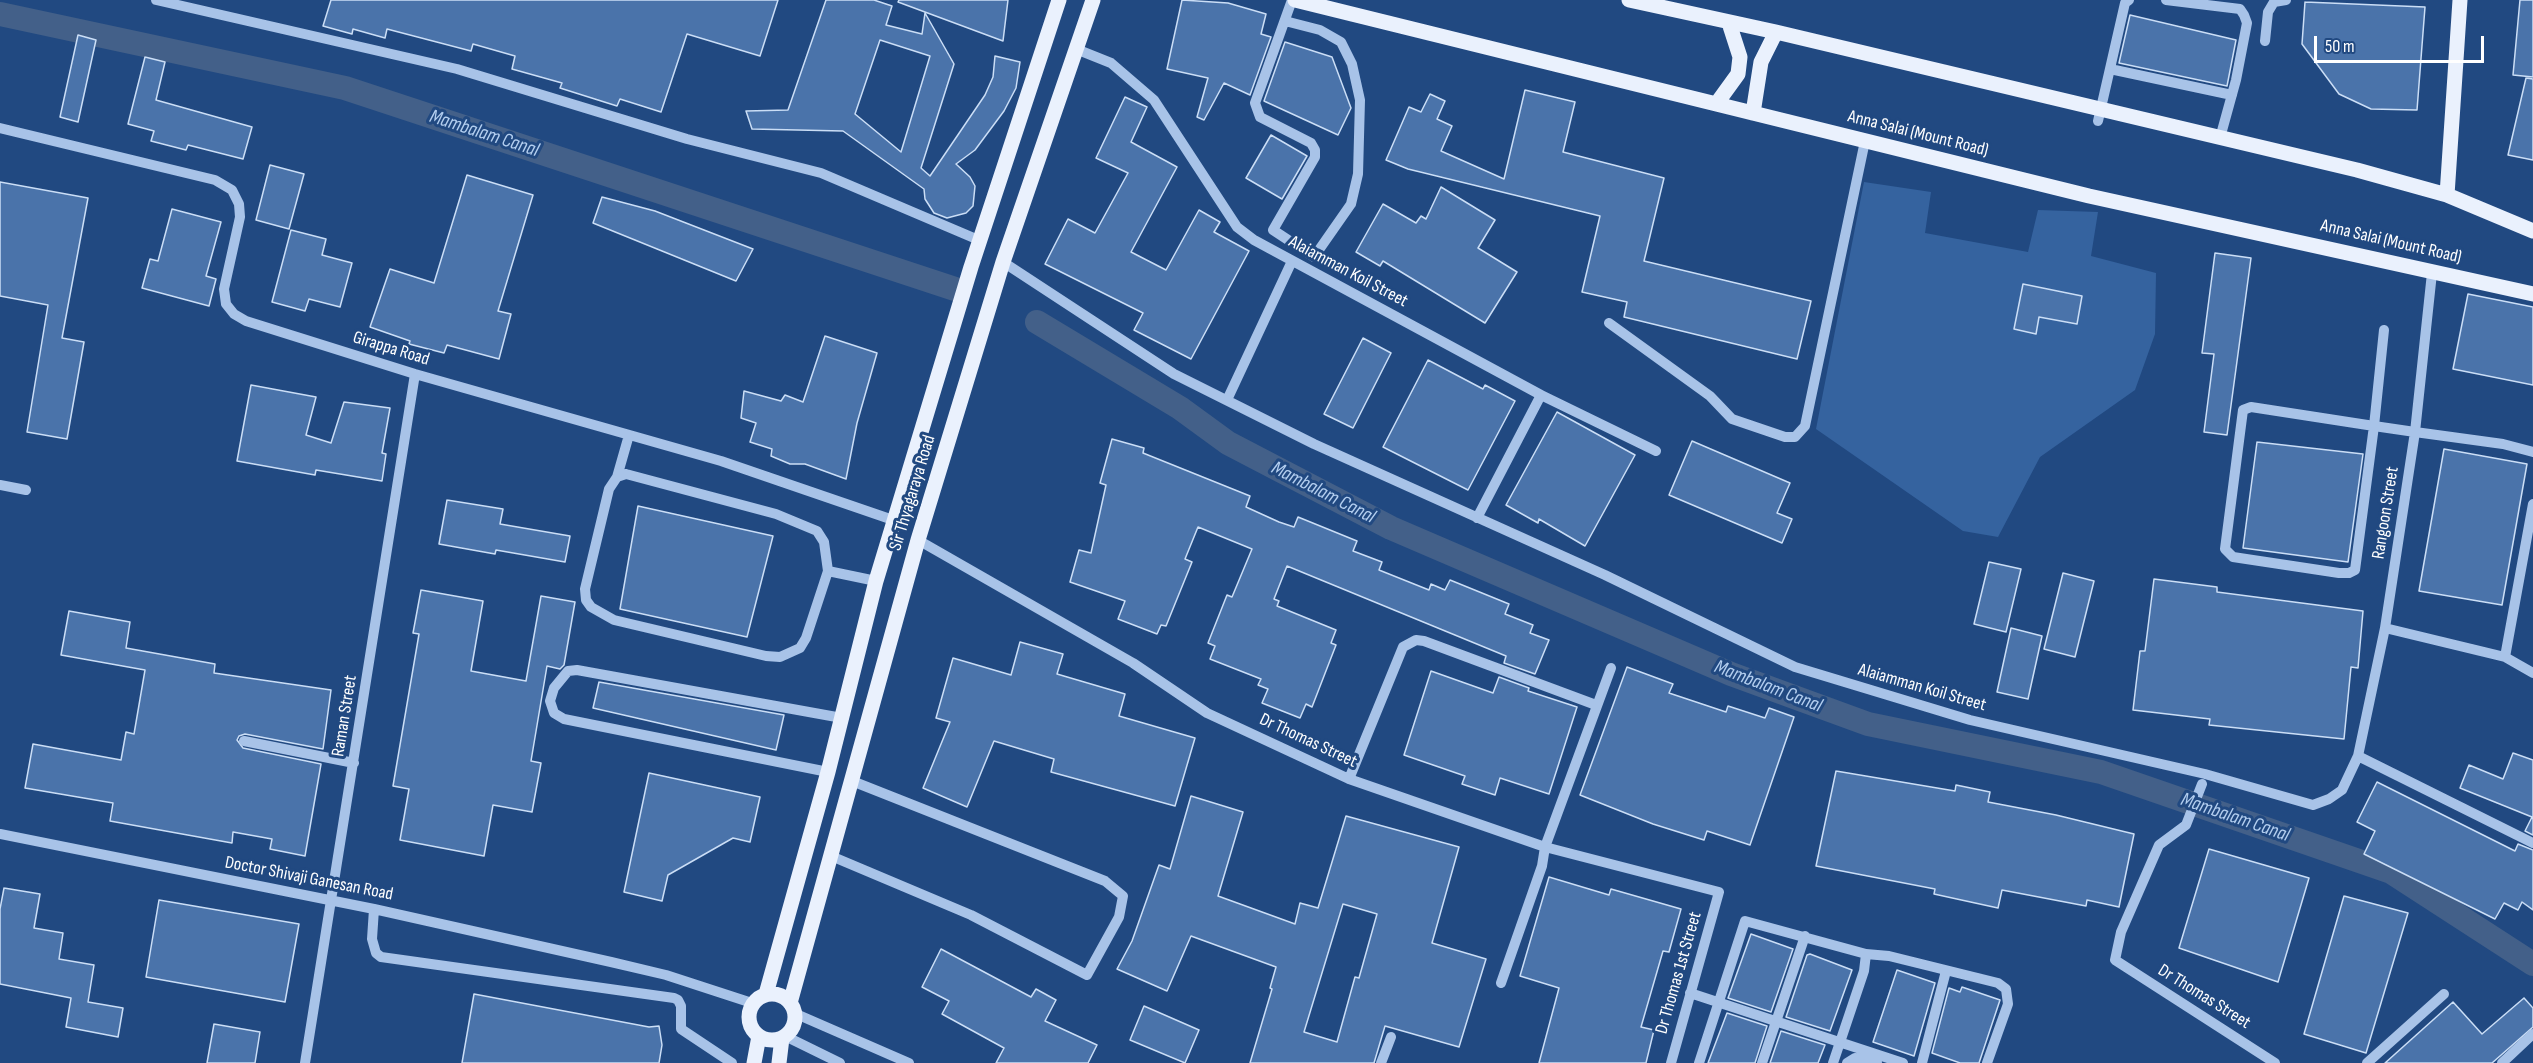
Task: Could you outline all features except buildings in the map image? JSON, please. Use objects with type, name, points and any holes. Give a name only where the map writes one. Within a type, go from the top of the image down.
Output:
[{"type":"main road","name":"Sir Thyagaraya Road","points":[[766,994],[828,772],[876,581],[981,241],[1059,0]]},
{"type":"main road","name":"Sir Thyagaraya Road","points":[[779,1063],[784,1037],[792,1030],[796,1018],[792,1008],[831,856],[918,540],[1003,262],[1093,0]]},
{"type":"main road","name":"Anna Salai (Mount Road)","points":[[1294,0],[2089,196],[2533,294]]},
{"type":"main road","points":[[1629,0],[1776,32],[2099,115],[2220,138],[2357,170],[2447,195],[2533,231]]},
{"type":"main road","points":[[2447,195],[2460,0]]},
{"type":"main road","points":[[1717,103],[1738,74],[1740,57],[1729,23]]},
{"type":"main road","points":[[1753,113],[1761,62],[1776,32]]},
{"type":"main road","points":[[784,1037],[770,1040],[759,1036],[751,1027],[748,1015],[753,1003],[766,994],[774,993],[785,997],[792,1008]]},
{"type":"main road","points":[[754,1063],[759,1036]]},
{"type":"street","points":[[156,0],[457,69],[687,139],[821,173],[981,241]]},
{"type":"street","points":[[1285,21],[1320,30],[1341,42],[1353,64],[1360,100],[1358,174],[1351,204],[1314,257],[1273,230],[1315,157],[1315,150],[1311,143],[1260,117],[1256,103],[1285,21],[1294,0]]},
{"type":"street","points":[[2099,115],[2125,3],[2129,0]]},
{"type":"street","points":[[2166,0],[2240,9],[2247,23],[2232,95],[2220,138]]},
{"type":"street","points":[[2265,41],[2268,12],[2274,2],[2286,0]]},
{"type":"street","name":"Alaiamman Koil Street","points":[[1076,49],[1111,63],[1154,100],[1237,227],[1254,240],[1541,394],[1656,451]]},
{"type":"street","points":[[2110,69],[2232,95]]},
{"type":"street","name":"Girappa Road","points":[[0,128],[215,180],[232,190],[239,204],[240,217],[224,288],[226,304],[234,314],[246,321],[415,374],[722,462],[896,521]]},
{"type":"street","points":[[1609,323],[1710,396],[1732,419],[1785,437],[1795,437],[1805,426],[1865,141]]},
{"type":"street","points":[[1227,400],[1292,261]]},
{"type":"street","name":"Alaiamman Koil Street","points":[[1003,262],[1174,374],[1477,518],[1605,575],[1795,667],[1970,720],[2205,774],[2313,805],[2329,799],[2342,790],[2358,756]]},
{"type":"street","name":"Rangoon Street","points":[[2358,756],[2385,628],[2415,432],[2432,273]]},
{"type":"street","points":[[2384,330],[2374,426],[2355,570],[2349,573],[2339,573],[2233,557],[2225,549],[2243,411],[2251,407],[2374,426],[2503,444],[2533,452]]},
{"type":"street","name":"Raman Street","points":[[305,1063],[415,374]]},
{"type":"street","points":[[1477,518],[1541,394]]},
{"type":"street","points":[[617,477],[633,474],[776,514],[817,531],[824,542],[828,571],[806,638],[800,648],[780,657],[745,651],[614,620],[591,607],[585,589],[609,489],[617,477],[629,435]]},
{"type":"street","points":[[0,485],[26,490]]},
{"type":"street","points":[[2505,657],[2533,504]]},
{"type":"street","name":"Dr Thomas Street","points":[[918,540],[1133,663],[1207,712],[1349,779],[1545,847],[1719,892]]},
{"type":"street","points":[[828,571],[876,581]]},
{"type":"street","points":[[2385,628],[2505,657],[2533,673]]},
{"type":"street","points":[[1349,779],[1403,647],[1416,640],[1596,705]]},
{"type":"street","points":[[1501,983],[1542,866],[1545,847],[1611,668]]},
{"type":"street","points":[[828,772],[564,719],[554,712],[550,701],[554,688],[568,671],[577,670],[842,718]]},
{"type":"street","points":[[244,741],[354,763]]},
{"type":"street","points":[[2358,756],[2533,843]]},
{"type":"street","points":[[831,856],[971,915],[1087,975],[1119,917],[1123,896],[1106,881],[852,781]]},
{"type":"street","name":"Dr Thomas Street","points":[[2202,784],[2186,825],[2159,845],[2121,932],[2115,960],[2272,1062]]},
{"type":"street","name":"Doctor Shivaji Ganesan Road","points":[[0,834],[374,909],[611,962],[676,978],[753,1003]]},
{"type":"street","name":"Dr Thomas 1st Street","points":[[1671,1063],[1719,892]]},
{"type":"street","points":[[374,909],[372,939],[375,953],[381,957],[674,998],[681,1006],[681,1029],[732,1063]]},
{"type":"street","points":[[1699,1063],[1745,921],[1866,954],[1889,956],[1998,983],[2006,989],[2008,1004],[1987,1063]]},
{"type":"street","points":[[1762,1063],[1805,936]]},
{"type":"street","points":[[1833,1063],[1864,971],[1866,954]]},
{"type":"street","points":[[1922,1063],[1946,970]]},
{"type":"street","points":[[1690,993],[1903,1063]]},
{"type":"street","points":[[2367,1063],[2444,994]]},
{"type":"street","points":[[792,1008],[909,1063]]},
{"type":"street","points":[[2502,1063],[2533,1034]]},
{"type":"street","points":[[1381,1063],[1391,1036]]},
{"type":"street","points":[[784,1037],[840,1063]]},
{"type":"street","points":[[1847,1063],[1855,1058],[1877,1063]]},
{"type":"shaded area","points":[[1864,182],[1931,192],[1925,233],[2028,252],[2038,210],[2098,212],[2091,256],[2156,273],[2155,334],[2135,390],[2040,457],[1998,537],[1963,531],[1816,429]]},
{"type":"waterway","name":"Mambalam Canal","points":[[0,14],[345,88],[958,290]]},
{"type":"waterway","name":"Mambalam Canal","points":[[1037,322],[1180,408],[1228,443],[1391,528],[1731,674],[1868,724],[2101,772],[2391,872],[2533,964]]}]
